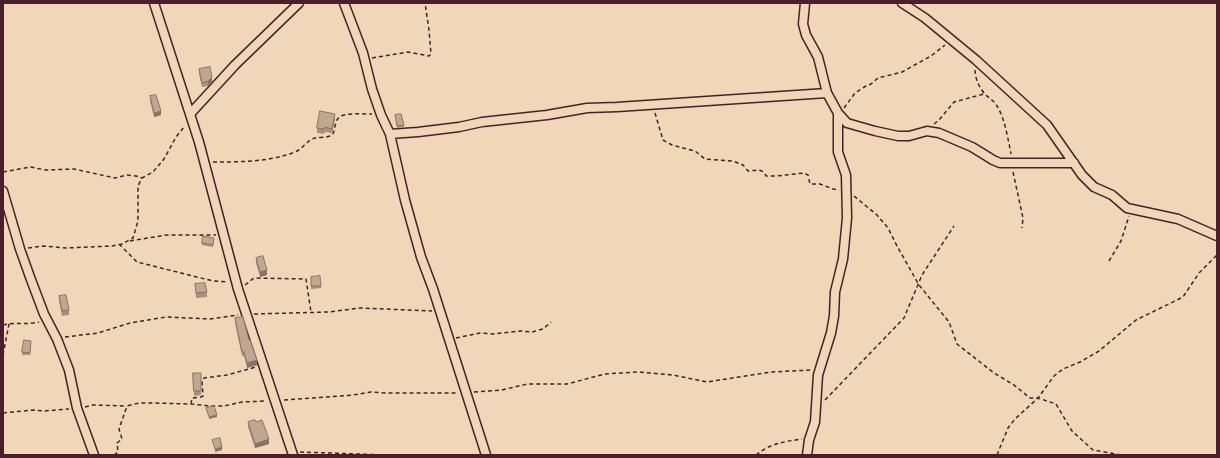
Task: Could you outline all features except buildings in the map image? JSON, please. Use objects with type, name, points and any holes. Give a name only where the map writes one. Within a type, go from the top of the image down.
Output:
[{"type":"street","points":[[154,3],[205,162],[237,285],[292,453]]},
{"type":"street","points":[[191,117],[235,65],[299,3]]},
{"type":"street","points":[[344,3],[364,53],[364,58],[381,114],[390,134],[405,200],[421,257],[440,311],[486,455]]},
{"type":"street","points":[[805,3],[803,24],[806,35],[818,57],[827,93],[838,113],[847,123],[898,136],[909,136],[927,131],[939,133],[972,147],[996,162],[1074,163]]},
{"type":"street","points":[[902,3],[925,18],[976,60],[1047,126],[1082,175],[1094,187],[1112,195],[1124,206],[1131,209],[1178,219],[1217,236]]},
{"type":"street","points":[[390,134],[459,127],[482,122],[547,115],[587,108],[617,108],[827,93]]},
{"type":"street","points":[[807,455],[809,440],[816,422],[819,369],[831,333],[834,316],[835,292],[844,259],[847,218],[846,175],[838,152],[838,113]]},
{"type":"street","points":[[838,137],[840,132],[858,126]]},
{"type":"street","points":[[3,191],[20,249],[47,321],[57,339],[69,370],[77,408],[94,455]]},
{"type":"path","points":[[364,58],[408,52],[429,56],[431,54],[425,3]]},
{"type":"path","points":[[838,113],[844,109],[855,93],[878,78],[902,72],[931,56],[944,46],[949,38]]},
{"type":"path","points":[[976,60],[975,72],[977,80],[984,94],[997,106],[1006,126],[1014,176],[1023,218],[1022,228]]},
{"type":"path","points":[[927,131],[939,120],[954,102],[984,94]]},
{"type":"path","points":[[653,105],[662,137],[666,142],[690,149],[705,159],[733,161],[743,165],[748,171],[759,170],[766,176],[804,172],[808,175],[810,184],[820,184],[833,190],[846,190],[863,203],[888,228],[919,285],[949,322],[957,344],[994,373],[1014,385],[1030,398],[1038,398],[1056,404],[1072,431],[1093,450],[1120,455]]},
{"type":"path","points":[[205,162],[257,160],[296,152],[314,138],[330,136],[334,133],[336,121],[344,115],[381,114]]},
{"type":"path","points":[[128,241],[133,238],[135,234],[139,204],[138,186],[142,178],[153,172],[164,159],[176,137],[191,117]]},
{"type":"path","points":[[3,172],[30,167],[46,170],[74,169],[115,178],[127,175],[142,178]]},
{"type":"path","points":[[1109,261],[1122,241],[1131,209]]},
{"type":"path","points":[[816,409],[904,318],[922,275],[954,226]]},
{"type":"path","points":[[20,249],[43,246],[66,248],[112,246],[128,241],[166,235],[223,235]]},
{"type":"path","points":[[119,244],[137,262],[213,281],[237,285],[247,284],[254,278],[306,279],[311,312]]},
{"type":"path","points":[[997,455],[1008,428],[1038,398],[1049,381],[1063,369],[1080,362],[1099,351],[1136,320],[1183,298],[1199,273],[1217,255]]},
{"type":"path","points":[[57,339],[68,336],[98,333],[130,323],[166,317],[210,318],[246,314],[328,312],[360,308],[418,312],[440,311]]},
{"type":"path","points":[[3,325],[30,324],[47,321]]},
{"type":"path","points":[[449,341],[480,333],[493,334],[521,331],[532,332],[543,329],[551,322]]},
{"type":"path","points":[[3,355],[9,324]]},
{"type":"path","points":[[192,404],[192,398],[203,396],[202,381],[204,378],[237,373],[264,365]]},
{"type":"path","points":[[3,413],[33,410],[56,410],[93,405],[127,406],[146,403],[224,406],[242,402],[353,395],[371,392],[466,392],[502,390],[528,384],[567,384],[605,374],[639,372],[673,375],[707,382],[771,372],[819,369]]},
{"type":"path","points":[[114,455],[118,452],[117,443],[122,439],[119,429],[127,406]]},
{"type":"path","points":[[756,455],[766,447],[776,443],[802,439],[809,440]]},
{"type":"path","points":[[292,453],[387,455]]}]
